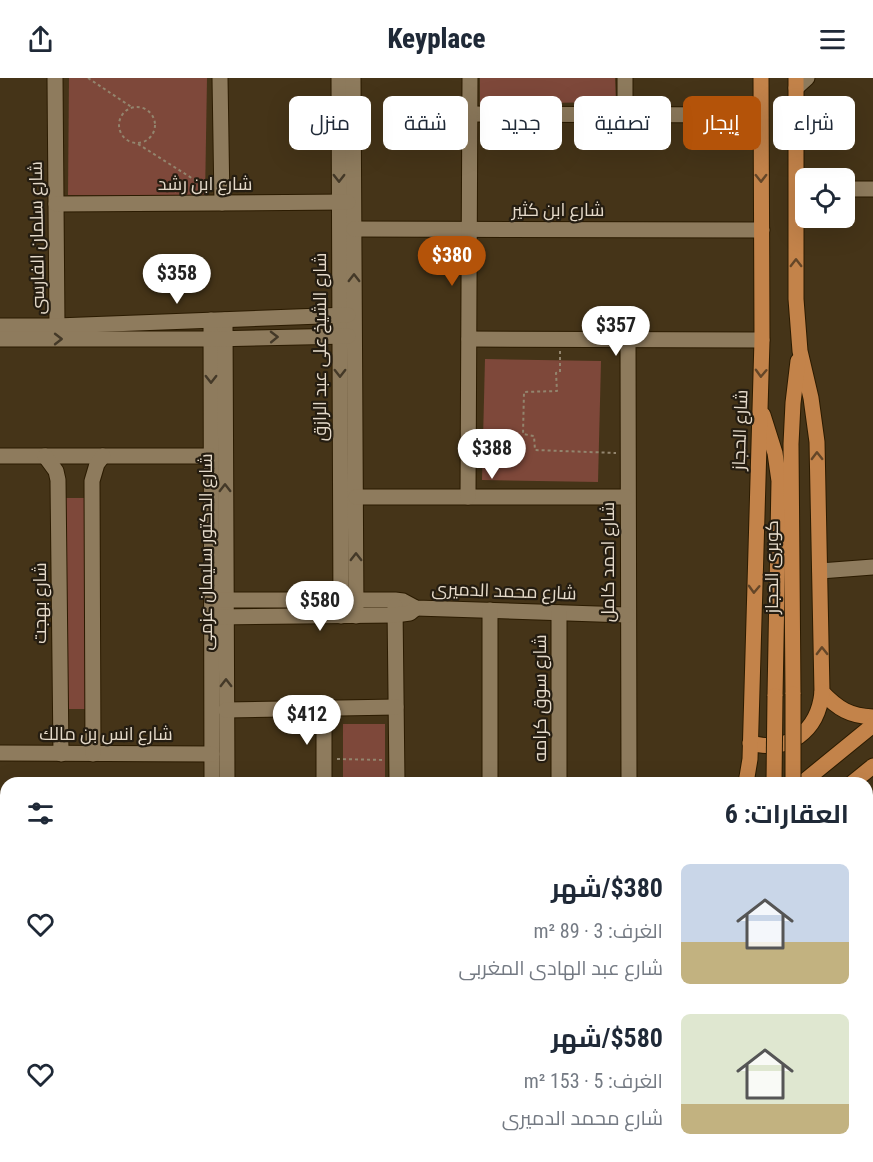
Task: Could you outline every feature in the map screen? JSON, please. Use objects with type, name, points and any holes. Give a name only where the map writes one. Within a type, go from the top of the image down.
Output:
[{"type":"main road","name":"شارع الحجاز","points":[[761,78],[761,96]]},
{"type":"main road","points":[[800,81],[801,168]]},
{"type":"main road","name":"شارع الحجاز","points":[[747,777],[750,743],[762,340],[761,150]]},
{"type":"main road","points":[[750,743],[770,746],[799,736],[807,730],[818,712],[822,692],[817,442],[811,398],[800,351],[796,299],[799,228]]},
{"type":"main road","name":"كوبرى الحجاز","points":[[793,777],[792,433],[793,403],[800,351]]},
{"type":"main road","name":"كوبرى الحجاز","points":[[760,409],[771,438],[779,481],[774,777]]},
{"type":"main road","points":[[822,692],[845,712],[873,717]]},
{"type":"main road","points":[[809,777],[873,726]]},
{"type":"main road","points":[[859,777],[873,766]]},
{"type":"street","name":"شارع سلمان الفارسى","points":[[55,78],[57,326]]},
{"type":"street","points":[[220,78],[222,200]]},
{"type":"street","name":"شارع الشيخ على عبد الرازق","points":[[339,78],[346,202],[349,616]]},
{"type":"street","name":"شارع الشيخ على عبد الرازق","points":[[347,315],[354,229],[346,202],[353,78]]},
{"type":"street","points":[[468,497],[470,78]]},
{"type":"street","points":[[625,78],[625,96]]},
{"type":"street","points":[[470,114],[574,115]]},
{"type":"street","points":[[855,189],[873,189]]},
{"type":"street","name":"شارع ابن رشد","points":[[56,204],[222,200],[346,202]]},
{"type":"street","name":"شارع ابن كثير","points":[[354,229],[762,230]]},
{"type":"street","points":[[0,326],[57,326],[347,315]]},
{"type":"street","name":"شارع الدكتور سليمان عزمى","points":[[212,777],[219,617],[218,320]]},
{"type":"street","points":[[0,339],[347,336]]},
{"type":"street","name":"شارع الشيخ على عبد الرازق","points":[[347,336],[356,497],[349,599]]},
{"type":"street","name":"شارع الدكتور سليمان عزمى","points":[[218,338],[211,456],[219,600]]},
{"type":"street","points":[[469,339],[762,340]]},
{"type":"street","name":"شارع احمد كامل","points":[[628,340],[628,777]]},
{"type":"street","points":[[0,456],[211,456]]},
{"type":"street","name":"شارع بهجت","points":[[45,456],[56,471],[58,480],[61,754]]},
{"type":"street","points":[[93,754],[92,481],[97,464],[103,456]]},
{"type":"street","points":[[356,497],[627,497]]},
{"type":"street","points":[[820,571],[873,567]]},
{"type":"street","name":"شارع محمد الدميرى","points":[[219,600],[395,600],[403,601],[416,608],[627,615]]},
{"type":"street","points":[[395,600],[397,777]]},
{"type":"street","name":"شارع محمد الدميرى","points":[[219,617],[395,615],[410,613],[416,608]]},
{"type":"street","points":[[490,610],[490,777]]},
{"type":"street","name":"شارع سوق كرامه","points":[[559,613],[559,777]]},
{"type":"street","name":"شارع الدكتور سليمان عزمى","points":[[219,617],[226,711],[227,777]]},
{"type":"street","points":[[226,711],[396,707]]},
{"type":"street","points":[[324,709],[324,777]]},
{"type":"street","name":"شارع انس بن مالك","points":[[0,753],[212,754]]},
{"type":"path","points":[[88,78],[133,108]]},
{"type":"path","points":[[136,143],[147,140],[154,132],[155,126],[155,121],[149,112],[139,107],[124,114],[120,124],[122,134],[222,200]]},
{"type":"path","points":[[560,340],[560,372],[556,373],[557,391],[524,392],[524,435],[534,436],[535,450],[628,454]]},
{"type":"path","points":[[324,759],[397,760]]},
{"type":"shaded area","points":[[69,78],[207,78],[205,197],[68,195]]},
{"type":"shaded area","points":[[480,78],[615,78],[616,96],[574,96],[574,103],[562,103],[562,96],[480,96]]},
{"type":"shaded area","points":[[485,359],[601,361],[598,482],[482,480]]},
{"type":"shaded area","points":[[64,498],[90,498],[87,709],[62,709]]},
{"type":"shaded area","points":[[343,724],[385,724],[385,777],[343,777]]}]
